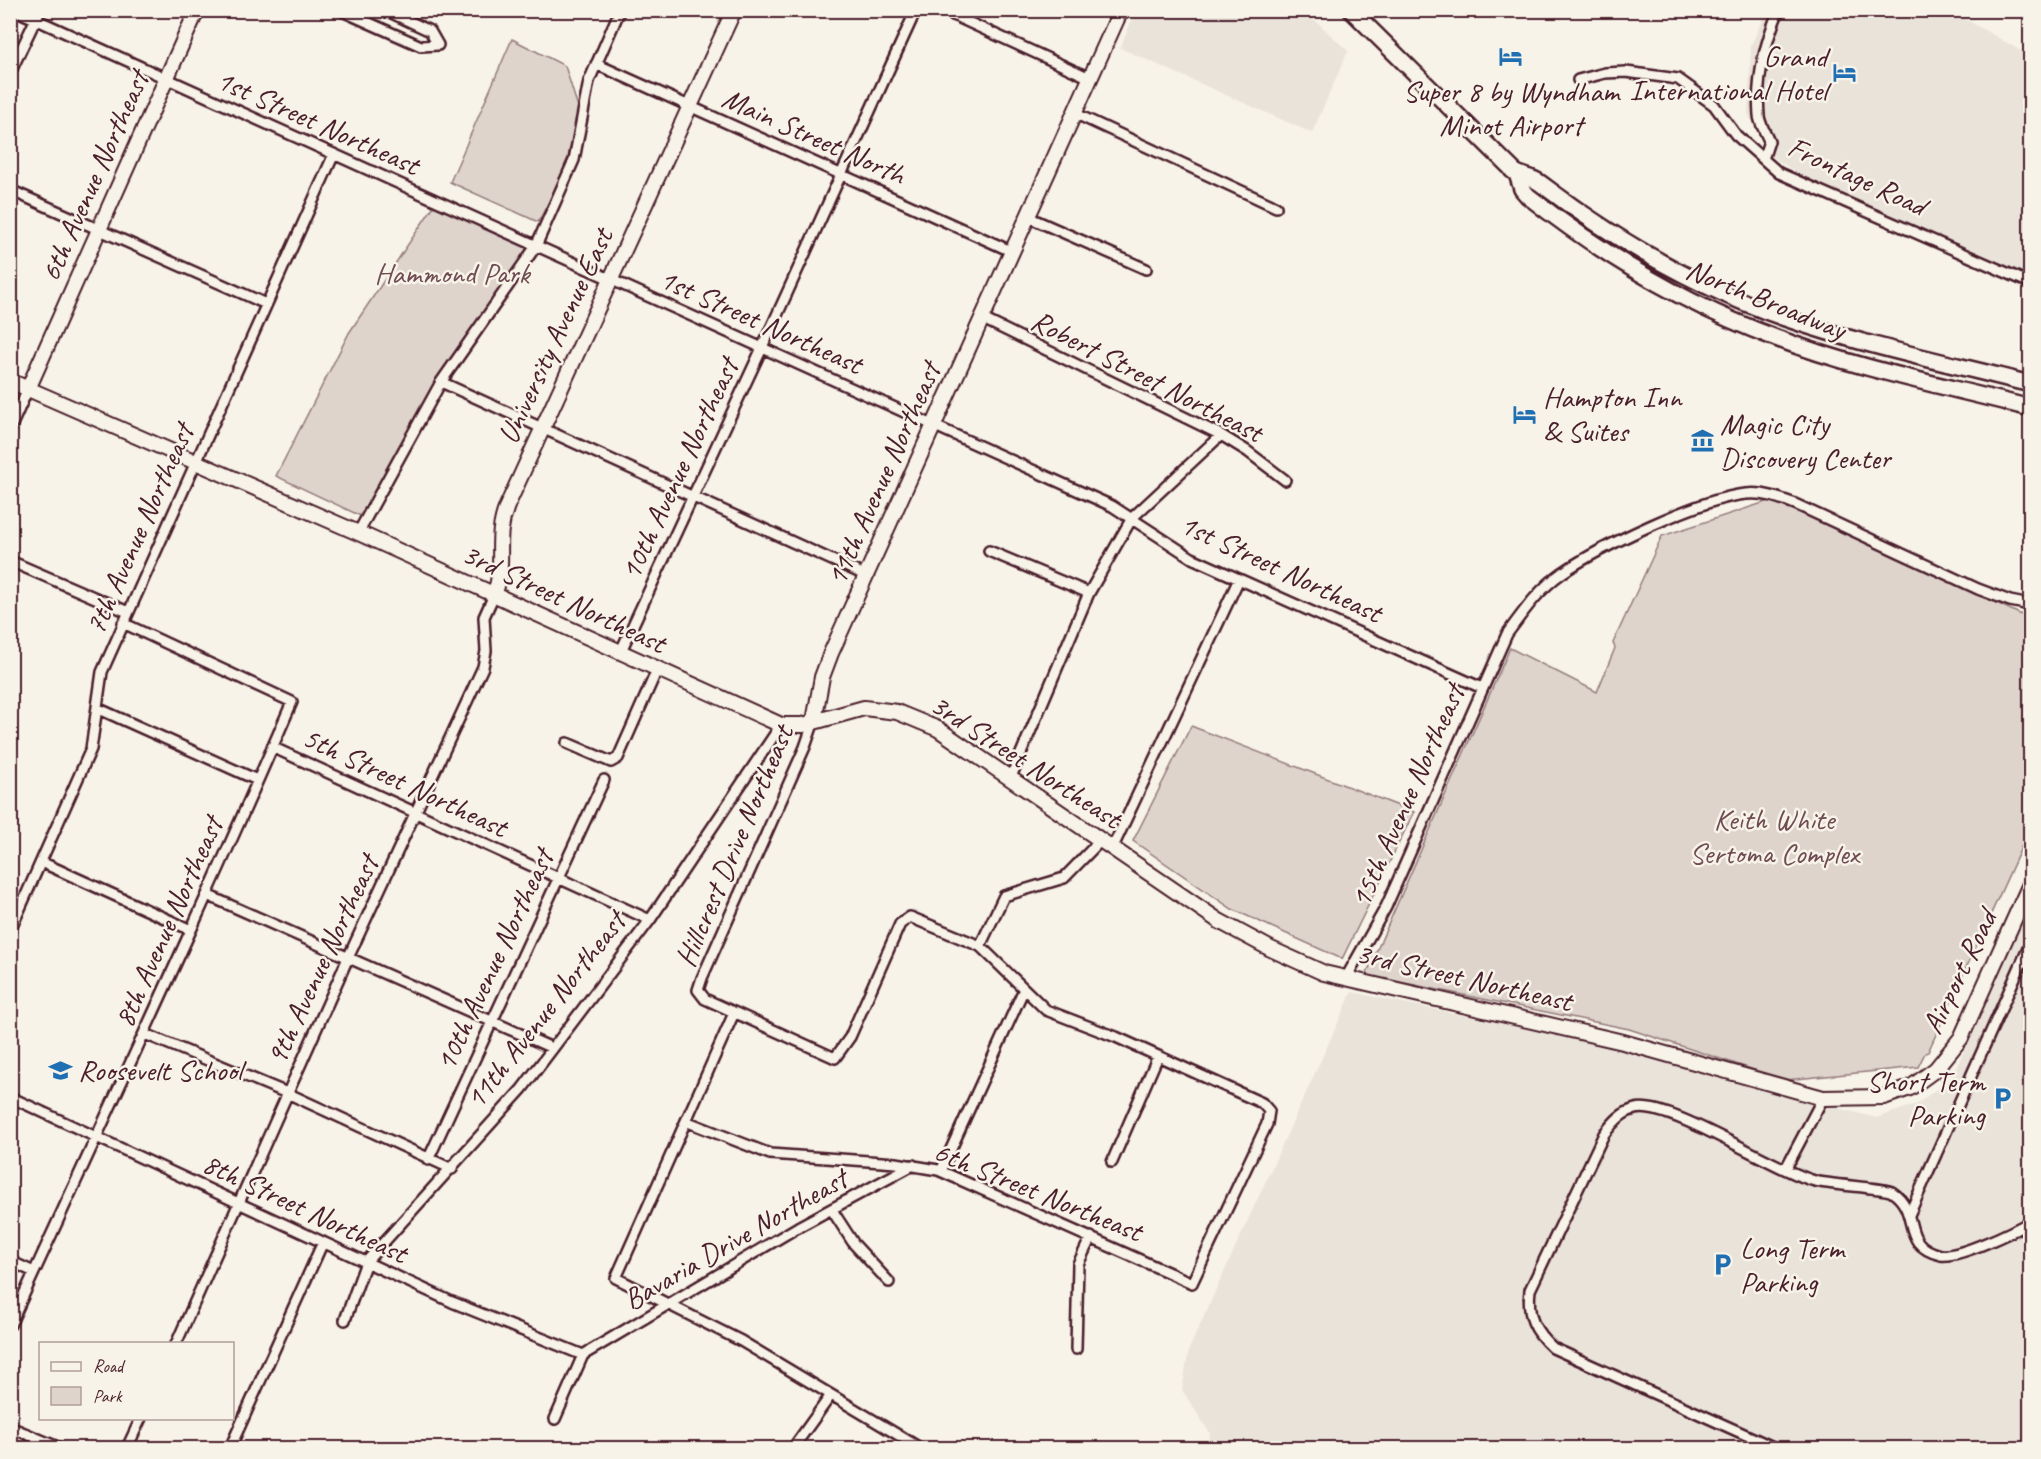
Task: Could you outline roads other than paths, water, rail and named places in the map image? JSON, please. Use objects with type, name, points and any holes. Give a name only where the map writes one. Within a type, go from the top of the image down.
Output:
[{"type":"main road","name":"North Broadway","points":[[1351,10],[1517,174],[1522,189],[1528,196],[1586,239],[1654,282],[1743,325],[1836,358],[2031,408]]},
{"type":"main road","name":"North Broadway","points":[[1517,174],[1537,180],[1594,222],[1656,260],[1753,306],[1837,335],[2031,384]]},
{"type":"street","name":"1st Street Northeast","points":[[15,10],[37,15],[165,80],[935,426],[1131,518],[1192,558],[1482,688]]},
{"type":"street","name":"6th Avenue Northeast","points":[[10,429],[197,10]]},
{"type":"street","points":[[340,10],[421,46],[438,45],[430,31],[386,10]]},
{"type":"street","points":[[358,533],[441,382],[536,246],[574,160],[586,91],[620,10]]},
{"type":"street","name":"University Avenue East","points":[[494,594],[501,571],[499,533],[501,520],[734,10]]},
{"type":"street","name":"10th Avenue Northeast","points":[[620,653],[916,10]]},
{"type":"street","points":[[942,10],[1090,78]]},
{"type":"street","name":"11th Avenue Northeast","points":[[814,721],[828,661],[984,319],[1121,10]]},
{"type":"street","points":[[1764,156],[1769,141],[1759,117],[1762,63],[1766,41],[1779,10]]},
{"type":"street","points":[[10,73],[37,15]]},
{"type":"street","name":"Main Street North","points":[[596,64],[1013,252]]},
{"type":"street","name":"Frontage Road","points":[[1578,80],[1605,73],[1626,72],[1678,79],[1707,99],[1736,135],[1764,156],[1779,172],[2031,283]]},
{"type":"street","points":[[1074,113],[1276,207]]},
{"type":"street","name":"7th Avenue Northeast","points":[[10,931],[91,749],[102,672],[334,154]]},
{"type":"street","points":[[10,190],[266,304]]},
{"type":"street","points":[[1028,217],[1146,269]]},
{"type":"street","name":"Robert Street Northeast","points":[[984,319],[1221,435],[1247,451],[1285,480]]},
{"type":"street","name":"3rd Street Northeast","points":[[10,381],[358,533],[781,725],[796,726],[864,708],[897,712],[938,729],[1219,921],[1270,949],[1324,973],[1347,976],[1623,1042],[1823,1098]]},
{"type":"street","points":[[441,382],[867,576]]},
{"type":"street","points":[[1011,777],[1089,593],[1131,518],[1221,435]]},
{"type":"street","name":"15th Avenue Northeast","points":[[1347,976],[1386,907],[1507,634],[1532,600],[1562,573],[1638,533],[1681,514],[1725,497],[1765,494],[1795,504],[1978,589],[2010,601],[2031,605]]},
{"type":"street","points":[[989,551],[1089,593]]},
{"type":"street","points":[[10,561],[128,612]]},
{"type":"street","points":[[980,946],[1004,896],[1064,878],[1107,845],[1239,579]]},
{"type":"street","name":"9th Avenue Northeast","points":[[177,1342],[348,958],[483,667],[486,651],[484,617],[494,594]]},
{"type":"street","name":"8th Avenue Northeast","points":[[10,1324],[95,1137],[145,1034],[292,702],[123,623]]},
{"type":"street","points":[[567,743],[611,762],[618,758],[657,670]]},
{"type":"street","points":[[97,708],[258,780]]},
{"type":"street","name":"Hillcrest Drive Northeast","points":[[734,1013],[705,999],[698,990],[805,747],[814,721]]},
{"type":"street","name":"11th Avenue Northeast","points":[[345,1320],[366,1262],[522,1089],[650,920],[781,725]]},
{"type":"street","name":"5th Street Northeast","points":[[272,747],[650,920]]},
{"type":"street","name":"10th Avenue Northeast","points":[[428,1160],[604,780]]},
{"type":"street","points":[[40,862],[191,930]]},
{"type":"street","name":"Airport Road","points":[[1823,1098],[1884,1097],[1910,1088],[1936,1069],[1961,1038],[2031,884]]},
{"type":"street","points":[[207,895],[552,1048]]},
{"type":"street","points":[[920,1449],[741,1341],[616,1278],[688,1122],[734,1013],[835,1058],[850,1037],[900,924],[910,917],[940,927],[980,946],[1046,1010],[1158,1056],[1112,1162]]},
{"type":"street","points":[[1909,1215],[2031,944]]},
{"type":"street","points":[[940,1171],[1024,989]]},
{"type":"street","points":[[145,1034],[287,1094],[452,1169]]},
{"type":"street","name":"6th Street Northeast","points":[[688,1122],[770,1154],[913,1166],[940,1171],[1192,1283],[1267,1124],[1269,1110],[1262,1104],[1158,1056]]},
{"type":"street","name":"8th Street Northeast","points":[[10,1097],[452,1302],[582,1355]]},
{"type":"street","points":[[1786,1168],[1823,1098]]},
{"type":"street","points":[[1775,1449],[1552,1348],[1539,1335],[1528,1307],[1530,1290],[1604,1134],[1617,1117],[1637,1108],[1668,1113],[1814,1181],[1889,1190],[1907,1204],[1913,1237],[1923,1247],[1942,1255],[1985,1242],[2031,1222]]},
{"type":"street","name":"Bavaria Drive Northeast","points":[[582,1355],[832,1210],[913,1166]]},
{"type":"street","points":[[832,1210],[854,1244],[889,1282]]},
{"type":"street","points":[[1076,1349],[1078,1264],[1091,1237]]},
{"type":"street","points":[[230,1449],[323,1242]]},
{"type":"street","points":[[10,1261],[34,1272]]},
{"type":"street","points":[[555,1419],[582,1355]]},
{"type":"street","points":[[793,1449],[831,1395]]},
{"type":"street","points":[[127,1449],[141,1420]]},
{"type":"street","points":[[10,1427],[60,1449]]},
{"type":"place","name":"Super 8 by Wyndham Minot Airport","points":[[1511,57]]},
{"type":"place","name":"Grand International Hotel","points":[[1845,73]]},
{"type":"place","name":"Hampton Inn & Suites","points":[[1525,414]]},
{"type":"place","name":"Magic City Discovery Center","points":[[1702,441]]},
{"type":"place","name":"Roosevelt School","points":[[60,1070]]},
{"type":"place","name":"Short Term Parking","points":[[2003,1098]]},
{"type":"place","name":"Long Term Parking","points":[[1722,1265]]},
{"type":"park label","name":"Hammond Park","points":[[452,273]]},
{"type":"park label","name":"Keith White Sertoma Complex","points":[[1774,836]]}]
